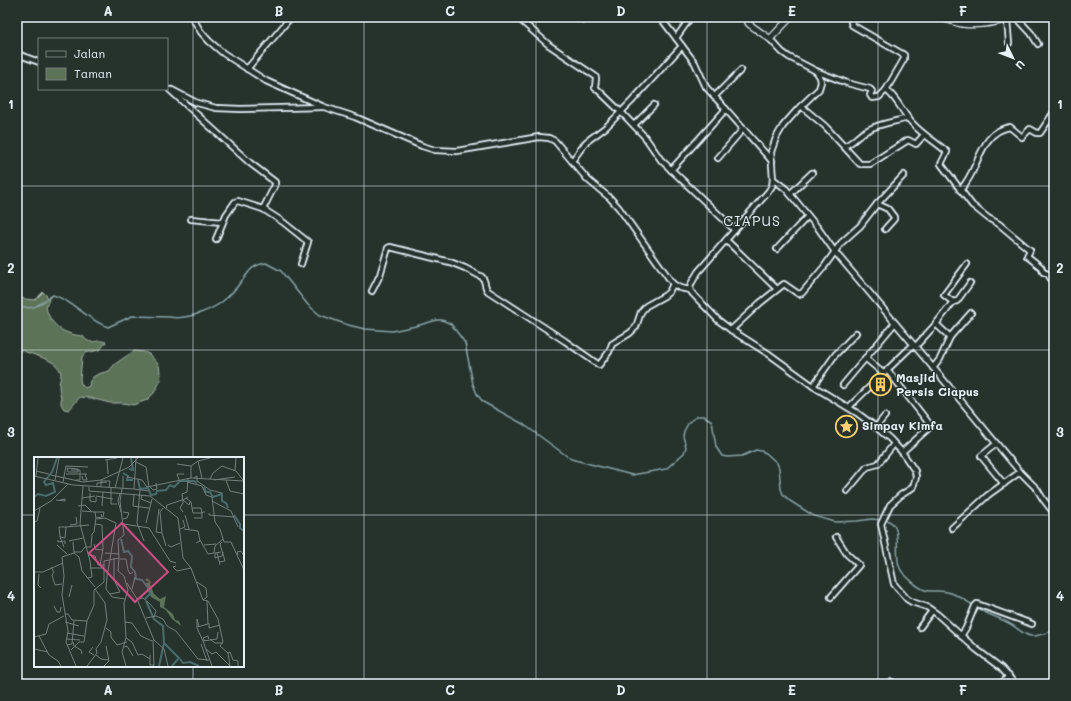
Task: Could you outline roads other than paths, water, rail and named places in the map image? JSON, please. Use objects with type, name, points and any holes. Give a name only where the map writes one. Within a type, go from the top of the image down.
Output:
[{"type":"street","points":[[192,17],[201,32],[209,41],[223,53],[269,83],[324,107],[355,117],[422,146],[435,150],[457,152],[539,137],[549,138],[555,141],[588,180],[610,198],[619,208],[673,284],[680,288],[690,290],[718,320],[731,330],[769,354],[813,386],[849,407],[876,426],[902,452],[915,471],[916,476],[913,487],[895,499],[887,510],[881,524],[894,584],[907,599],[927,607],[951,625],[961,636],[1009,676],[1015,684]]},
{"type":"street","points":[[247,68],[291,17]]},
{"type":"street","points":[[517,17],[549,45],[595,76],[595,88],[622,112],[645,137],[661,160],[735,230]]},
{"type":"street","points":[[660,17],[695,63],[704,83],[714,96],[772,161]]},
{"type":"street","points":[[676,38],[691,17]]},
{"type":"street","points":[[745,17],[749,24],[770,39],[789,57],[816,71],[870,89],[872,91],[870,95],[872,98],[879,97],[886,90],[904,58],[904,55],[852,25],[851,22],[855,17]]},
{"type":"street","points":[[770,39],[791,17]]},
{"type":"street","points":[[939,17],[962,24],[995,22],[1016,17],[1031,33],[1038,44]]},
{"type":"street","points":[[962,24],[963,17]]},
{"type":"street","points":[[1007,20],[1009,43]]},
{"type":"street","points":[[572,161],[586,142],[622,112],[682,46]]},
{"type":"street","points":[[17,62],[20,55],[38,62]]},
{"type":"street","points":[[714,96],[741,70]]},
{"type":"street","points":[[690,290],[691,284],[698,272],[772,186],[774,179],[772,152],[776,138],[783,126],[819,89],[821,82],[816,71]]},
{"type":"street","points":[[168,89],[197,103],[216,108],[241,109],[324,107]]},
{"type":"street","points":[[168,89],[250,164],[274,182],[275,185],[263,209]]},
{"type":"street","points":[[886,90],[892,95],[908,118],[924,135],[947,152],[941,164],[972,205],[1030,249],[1027,256],[1041,267],[1043,272],[1048,274],[1050,279],[1054,280]]},
{"type":"street","points":[[634,126],[654,105]]},
{"type":"street","points":[[801,106],[825,126],[860,164],[870,164],[908,140],[916,144],[924,135]]},
{"type":"street","points":[[671,170],[726,108]]},
{"type":"street","points":[[960,190],[968,181],[986,142],[991,135],[1010,127],[1022,137],[1030,129],[1040,133],[1054,112]]},
{"type":"street","points":[[844,146],[868,130],[908,118]]},
{"type":"street","points":[[718,158],[744,129]]},
{"type":"street","points":[[790,194],[812,173]]},
{"type":"street","points":[[731,330],[760,303],[784,284],[797,294],[802,293],[841,243],[860,226],[877,204],[904,174]]},
{"type":"street","points":[[774,179],[790,194],[818,228],[835,252],[996,444],[1037,489],[1054,513]]},
{"type":"street","points":[[216,239],[222,222],[233,204],[237,201],[263,209],[283,222],[308,242],[301,264]]},
{"type":"street","points":[[877,204],[888,209],[894,217],[885,229]]},
{"type":"street","points":[[777,249],[808,216]]},
{"type":"street","points":[[191,219],[222,222]]},
{"type":"street","points":[[726,240],[777,290]]},
{"type":"street","points":[[372,291],[380,274],[388,248],[390,247],[448,262],[482,277],[488,291],[565,340],[599,365],[609,352],[612,344],[630,333],[636,327],[641,312],[646,306],[669,292],[673,284]]},
{"type":"street","points":[[953,302],[944,295],[967,264]]},
{"type":"street","points":[[849,407],[936,324],[953,302],[957,301],[970,283]]},
{"type":"street","points":[[933,368],[940,359],[950,337],[957,327],[971,313]]},
{"type":"street","points":[[843,385],[895,323]]},
{"type":"street","points":[[936,324],[950,337]]},
{"type":"street","points":[[813,386],[835,355],[856,333]]},
{"type":"street","points":[[865,358],[885,372],[931,426],[902,452]]},
{"type":"street","points":[[876,426],[885,416]]},
{"type":"street","points":[[847,491],[866,468],[875,465],[894,444]]},
{"type":"street","points":[[996,444],[982,456],[1004,484]]},
{"type":"street","points":[[952,528],[988,496],[1020,472]]},
{"type":"street","points":[[831,597],[859,565],[847,554],[836,537]]},
{"type":"street","points":[[961,636],[978,604],[1032,624]]},
{"type":"street","points":[[920,627],[932,611]]},
{"type":"street","points":[[1001,684],[1009,676]]},
{"type":"waterway","points":[[17,304],[27,308],[32,307],[40,304],[53,295],[68,302],[100,324],[108,327],[132,316],[185,317],[213,308],[227,297],[253,268],[260,264],[266,263],[281,271],[308,305],[320,315],[348,325],[365,329],[392,331],[437,320],[442,320],[451,324],[465,343],[473,384],[477,394],[483,402],[523,424],[571,459],[632,475],[666,469],[684,453],[686,447],[683,436],[689,422],[697,416],[704,416],[712,421],[716,447],[722,456],[742,456],[756,450],[766,453],[777,463],[783,494],[790,501],[814,516],[835,522],[872,519],[881,520]]},
{"type":"waterway","points":[[885,520],[892,523],[895,528],[897,535],[899,567],[903,573],[922,589],[930,591],[945,591],[955,595],[982,611],[1009,623],[1023,633],[1031,636],[1054,631]]},
{"type":"place","name":"Masjid Persis Ciapus","points":[[881,385]]},
{"type":"place","name":"Simpay Kimfa","points":[[847,426]]},
{"type":"district","name":"CIAPUS","points":[[752,221]]}]
